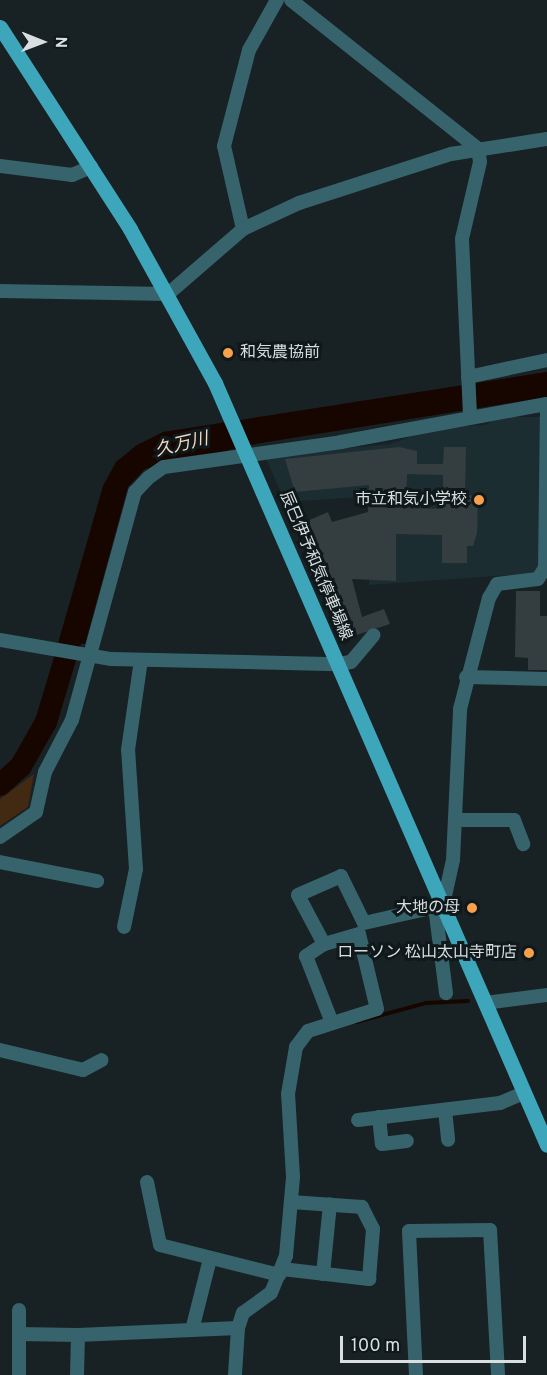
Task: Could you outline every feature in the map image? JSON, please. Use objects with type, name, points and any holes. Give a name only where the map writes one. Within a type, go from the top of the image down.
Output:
[{"type":"main road","name":"辰巳伊予和気停車場線","points":[[0,27],[91,167],[168,294],[230,417],[338,664],[439,906],[485,1003],[547,1145]]},
{"type":"street","points":[[243,229],[224,146],[249,50],[277,0]]},
{"type":"street","points":[[291,0],[478,149],[480,162],[462,238],[470,414]]},
{"type":"street","points":[[0,291],[168,294],[243,229],[309,199],[478,149],[547,140]]},
{"type":"street","points":[[0,166],[72,175],[91,167]]},
{"type":"street","points":[[468,378],[547,360]]},
{"type":"street","points":[[0,837],[36,812],[45,772],[72,720],[135,492],[164,467],[246,450],[341,442],[470,414],[547,404],[547,532],[541,577],[493,588],[466,677],[451,884],[439,906],[446,993]]},
{"type":"street","points":[[0,640],[88,657],[338,664],[351,662],[374,635]]},
{"type":"street","points":[[124,927],[136,869],[128,750],[141,660]]},
{"type":"street","points":[[466,677],[547,678]]},
{"type":"street","points":[[455,820],[514,820],[524,844]]},
{"type":"street","points":[[0,862],[98,881]]},
{"type":"street","points":[[324,944],[300,891],[341,876],[361,928],[377,1009],[373,1014],[331,1020]]},
{"type":"street","points":[[235,1375],[238,1328],[243,1313],[271,1293],[280,1272],[291,1202],[294,1142],[288,1095],[296,1047],[308,1031],[332,1027],[306,956],[324,944],[361,928],[439,906]]},
{"type":"street","points":[[485,1003],[547,995]]},
{"type":"street","points":[[0,1050],[83,1070],[102,1060]]},
{"type":"street","points":[[358,1120],[500,1103],[525,1094]]},
{"type":"street","points":[[445,1110],[448,1140]]},
{"type":"street","points":[[379,1117],[382,1144],[407,1141]]},
{"type":"street","points":[[147,1182],[159,1245],[210,1259],[280,1272],[369,1279],[373,1229],[362,1207],[291,1202]]},
{"type":"street","points":[[323,1274],[330,1204]]},
{"type":"street","points":[[416,1375],[409,1232],[490,1230],[498,1375]]},
{"type":"street","points":[[192,1330],[210,1259]]},
{"type":"street","points":[[19,1310],[20,1375]]},
{"type":"street","points":[[19,1334],[78,1335],[238,1328]]},
{"type":"street","points":[[77,1375],[78,1335]]},
{"type":"shaded area","points":[[497,417],[542,417],[540,573],[369,585],[369,505],[359,497],[285,502],[265,456],[390,444],[437,427],[486,425]]},
{"type":"shaded area","points":[[34,774],[28,807],[0,826],[0,799]]},
{"type":"water","points":[[547,372],[547,397],[261,443],[145,469],[128,487],[85,644],[59,640],[103,486],[116,462],[137,445],[163,432]]},
{"type":"building","points":[[399,447],[417,451],[417,464],[443,464],[444,447],[466,447],[465,495],[478,496],[477,533],[473,546],[467,546],[467,563],[442,563],[442,535],[396,534],[396,581],[352,579],[362,617],[384,609],[390,624],[347,638],[298,525],[328,512],[332,522],[368,512],[369,485],[295,492],[285,459]],"holes":[[[407,474],[443,475],[443,509],[406,508]]]},
{"type":"building","points":[[516,591],[540,591],[540,616],[547,616],[547,670],[528,670],[528,658],[515,657]]},
{"type":"waterway","name":"久万川","points":[[0,785],[21,766],[46,722],[79,612]]},
{"type":"waterway","points":[[356,1022],[426,1003],[468,1001]]},
{"type":"place","name":"和気農協前","points":[[228,353]]},
{"type":"place","name":"市立和気小学校","points":[[479,500]]},
{"type":"place","name":"大地の母","points":[[472,908]]},
{"type":"place","name":"ローソン 松山太山寺町店","points":[[529,953]]}]
